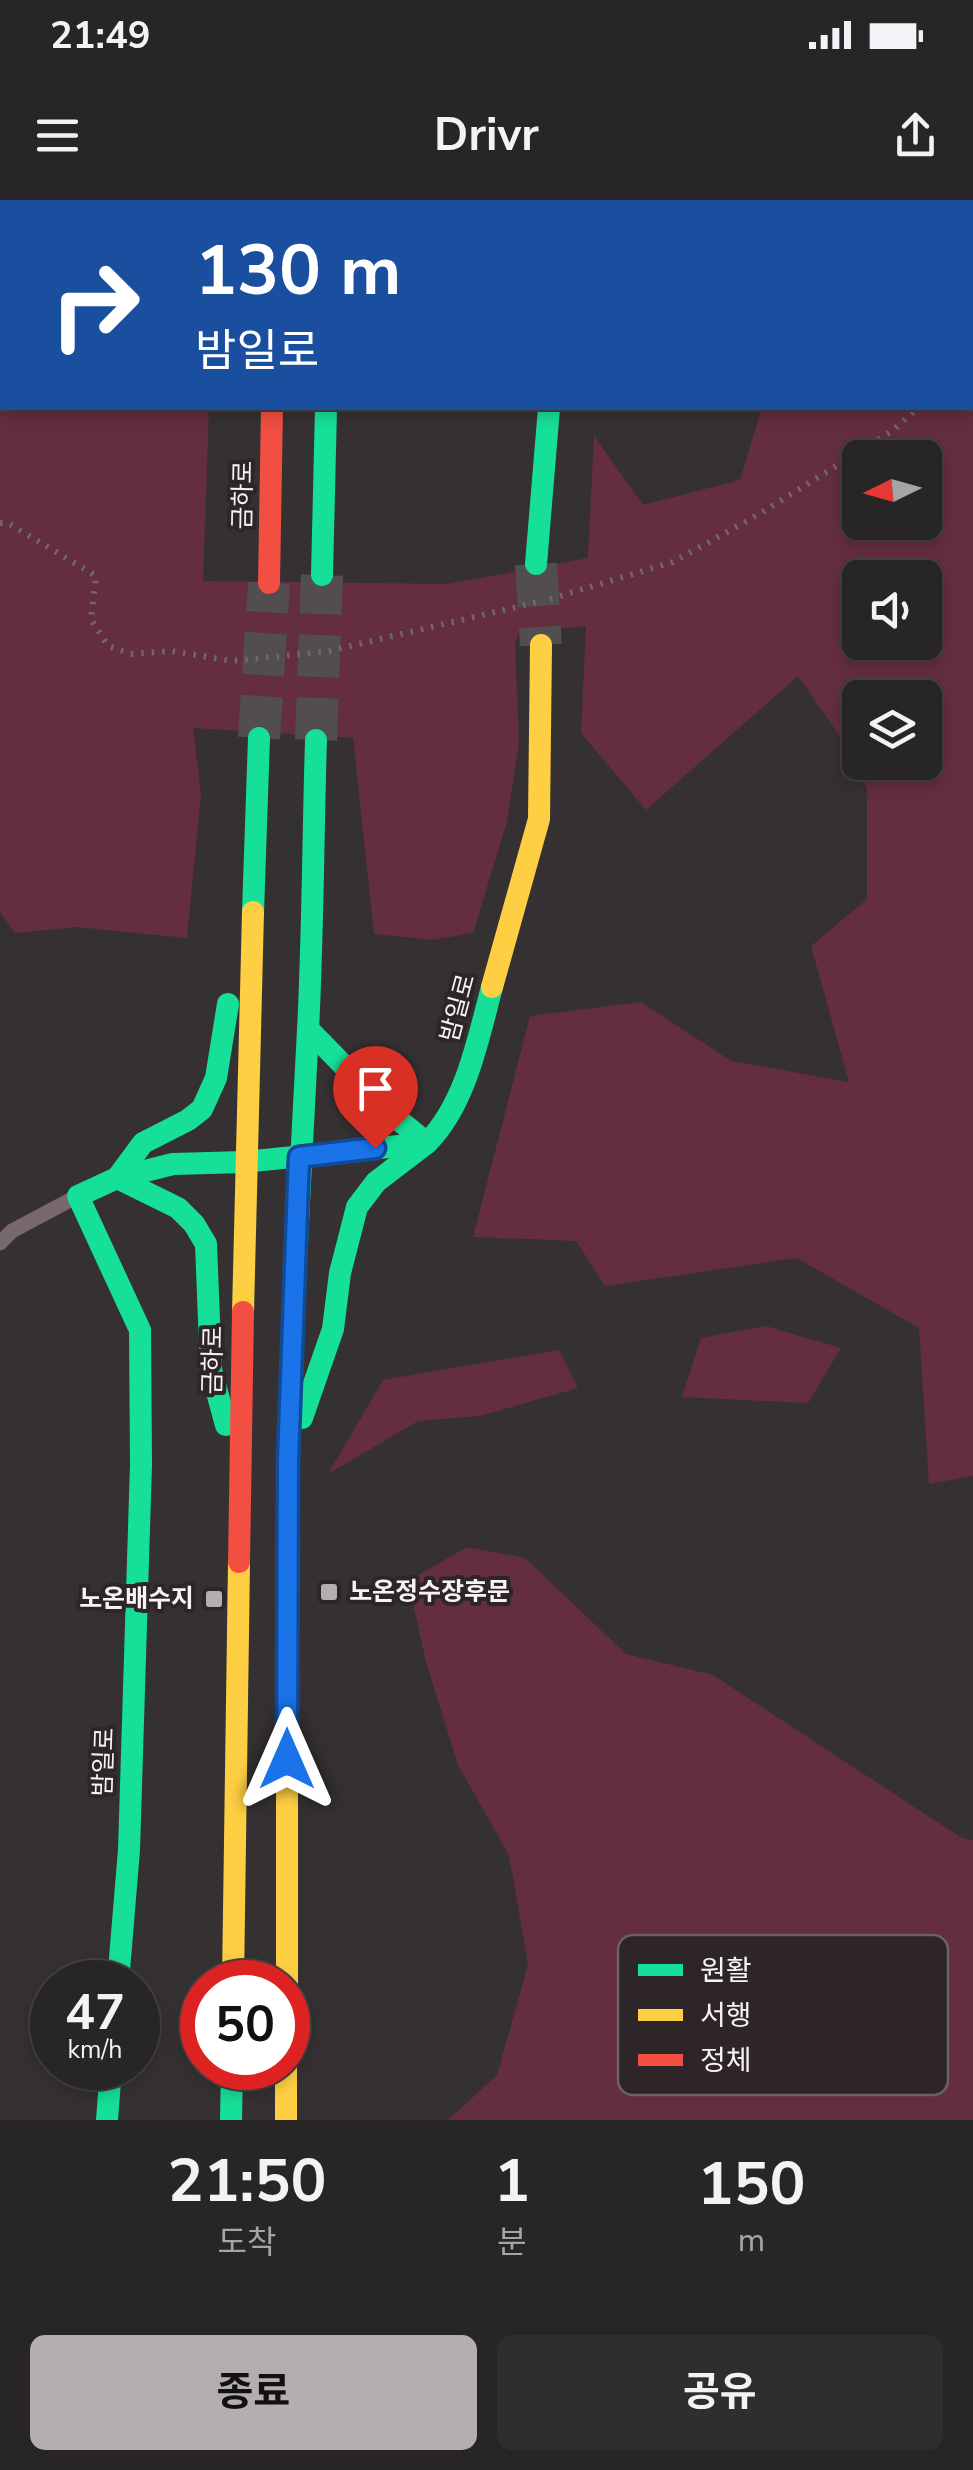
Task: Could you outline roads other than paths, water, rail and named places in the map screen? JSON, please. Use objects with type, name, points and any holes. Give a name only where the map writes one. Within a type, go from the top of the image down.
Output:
[{"type":"main road","name":"금하로","points":[[270,583],[272,410]]},
{"type":"main road","points":[[322,575],[326,410]]},
{"type":"main road","points":[[536,564],[549,410]]},
{"type":"main road","name":"밤일로","points":[[288,1461],[333,1330],[340,1273],[357,1208],[376,1182],[442,1128],[471,1062],[539,819],[541,645]]},
{"type":"main road","name":"금하로","points":[[233,1960],[238,1474],[259,738]]},
{"type":"main road","points":[[286,1960],[288,1461],[299,1157],[308,1029],[316,740]]},
{"type":"main road","points":[[116,1178],[144,1143],[188,1120],[202,1109],[212,1093],[224,1021],[256,887]]},
{"type":"main road","points":[[308,1029],[390,1113],[427,1143]]},
{"type":"main road","points":[[78,1196],[116,1178],[172,1164],[245,1162],[427,1143]]},
{"type":"main road","points":[[116,1178],[178,1208],[206,1244],[211,1370],[238,1474]]},
{"type":"main road","name":"밤일로","points":[[78,1196],[140,1330],[141,1464],[130,1831],[120,1960]]},
{"type":"main road","points":[[107,2120],[109,2090]]},
{"type":"main road","points":[[231,2120],[232,2090]]},
{"type":"main road","points":[[286,2090],[286,2120]]},
{"type":"lane","points":[[0,1243],[12,1231],[78,1196]]},
{"type":"tunnel","points":[[536,564],[541,645]]},
{"type":"tunnel","points":[[316,740],[322,575]]},
{"type":"tunnel","points":[[259,738],[269,583]]},
{"type":"place","name":"노온정수장후문","points":[[329,1592]]},
{"type":"place","name":"노온배수지","points":[[214,1599]]}]
